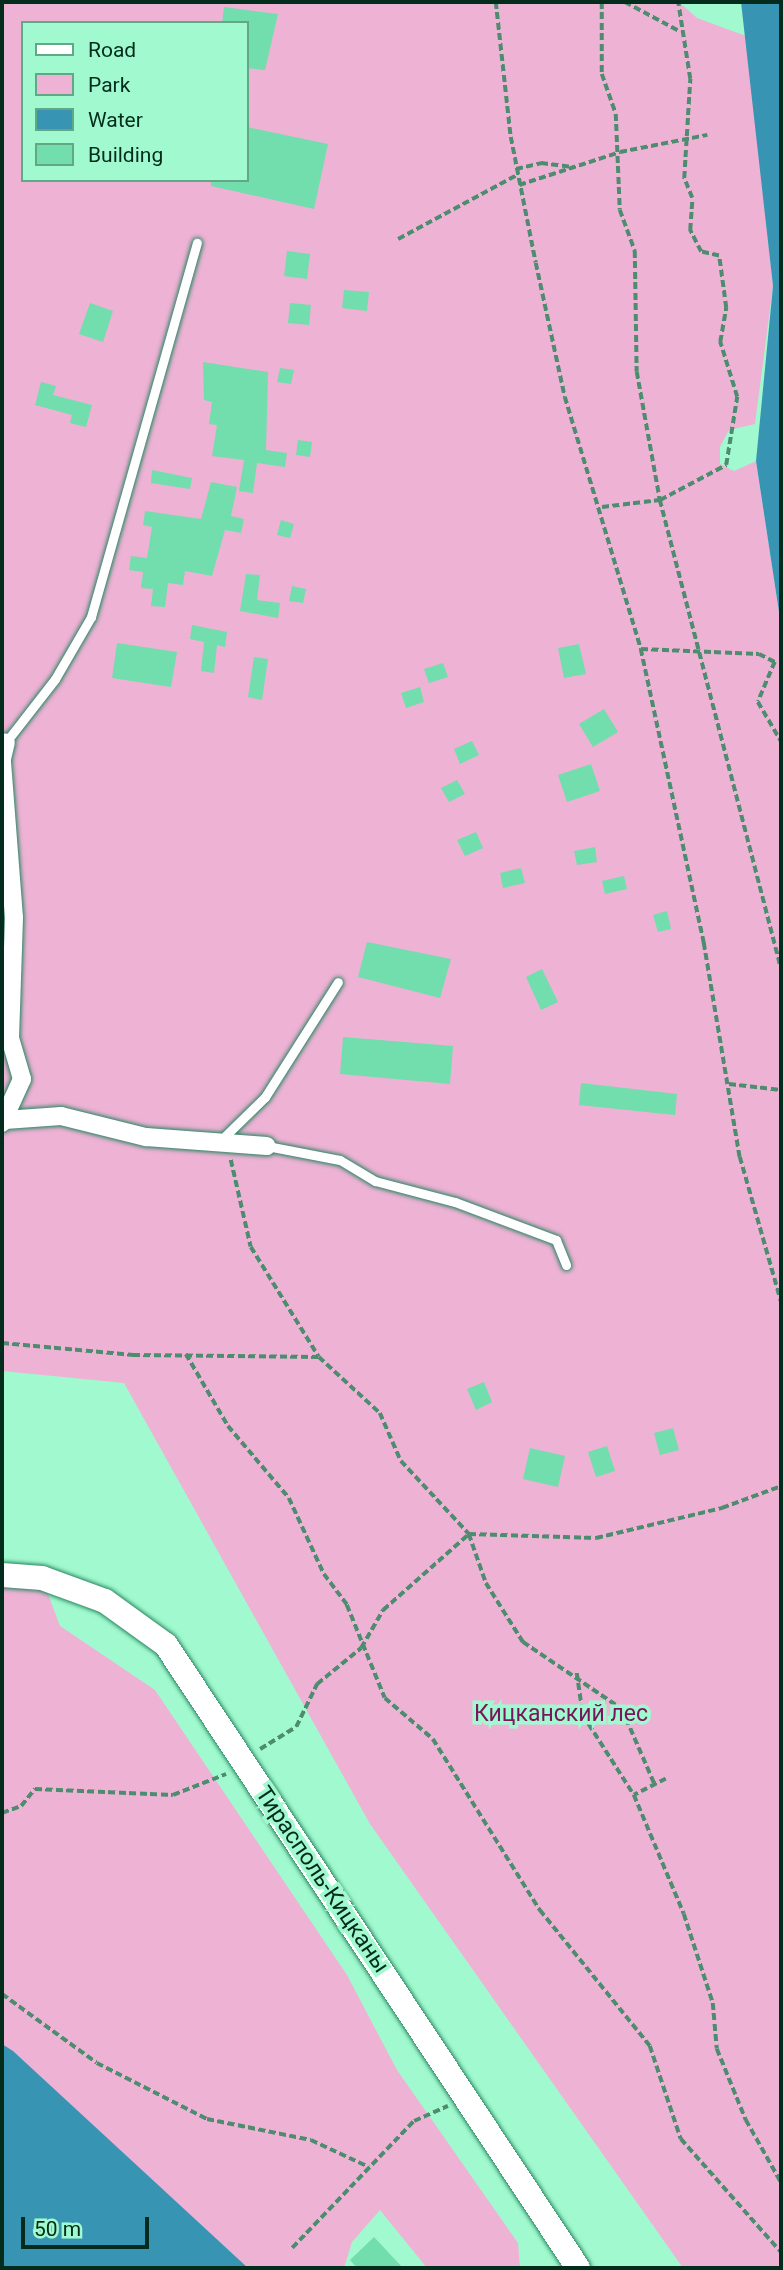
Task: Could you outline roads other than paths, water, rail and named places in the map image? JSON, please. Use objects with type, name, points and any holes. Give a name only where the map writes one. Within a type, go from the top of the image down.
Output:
[{"type":"street","points":[[3,755],[14,918],[10,1038],[22,1079],[3,1121],[61,1116],[146,1137],[216,1145],[267,1146]]},
{"type":"street","name":"Тирасполь-Кицканы","points":[[2,1575],[42,1578],[106,1601],[166,1645],[578,2268]]},
{"type":"lane","points":[[3,755],[55,679],[91,617],[197,243]]},
{"type":"lane","points":[[216,1145],[265,1097],[338,982]]},
{"type":"lane","points":[[267,1146],[340,1160],[375,1181],[455,1202],[556,1240],[566,1265]]},
{"type":"water","points":[[741,2],[781,2],[781,625],[756,461],[773,286]]},
{"type":"water","points":[[2,2044],[13,2051],[248,2268],[2,2268]]},
{"type":"park label","name":"Кицканский лес","points":[[561,1714]]}]
